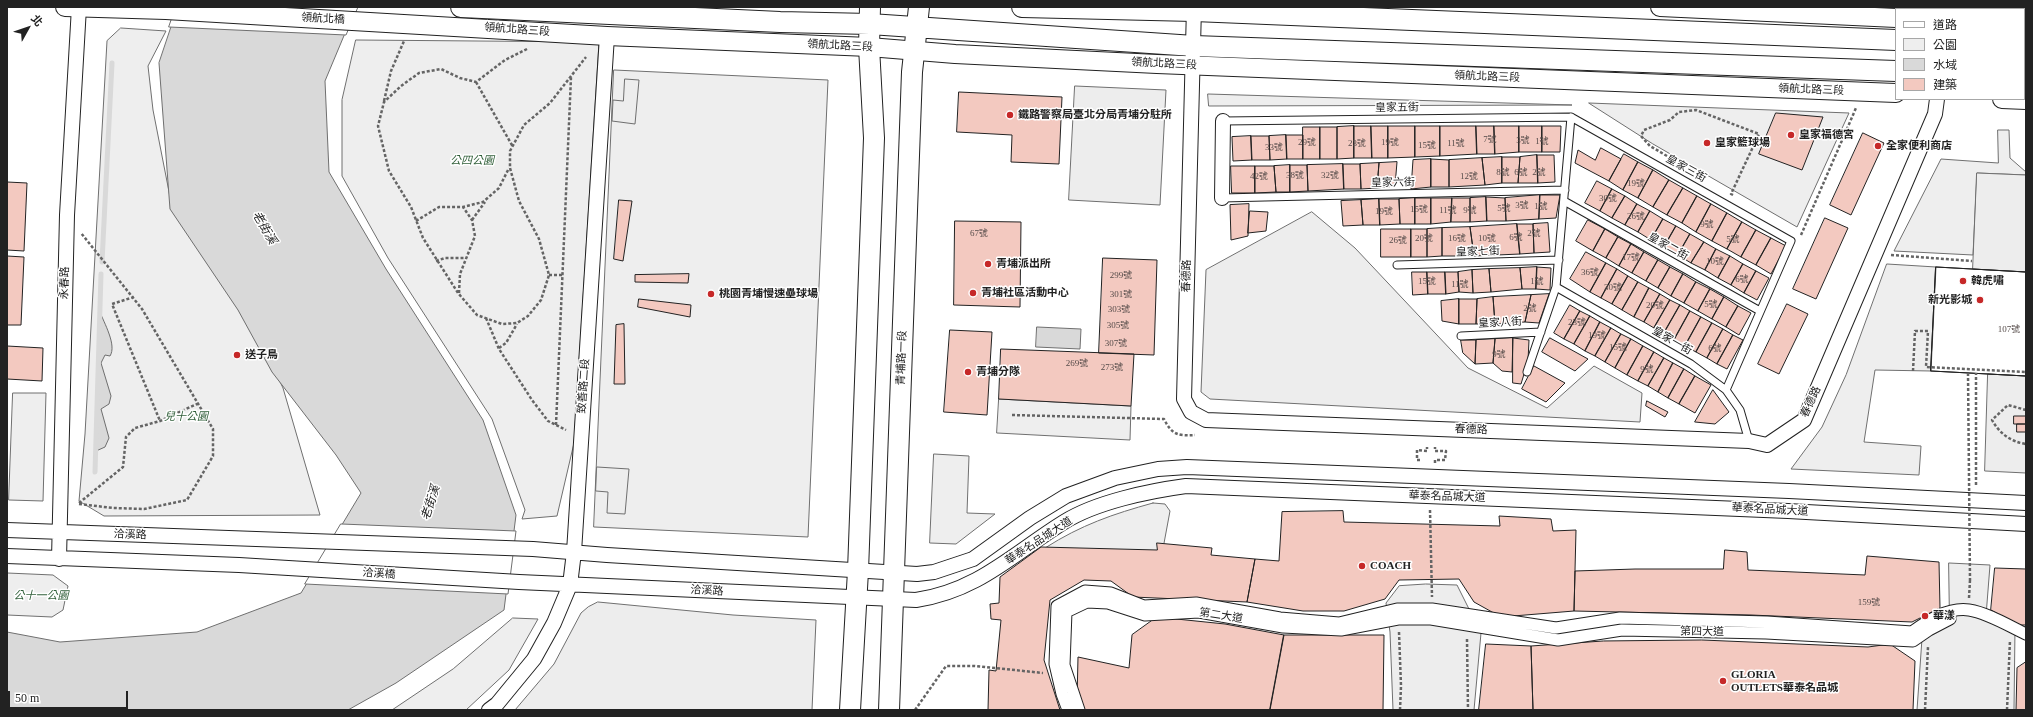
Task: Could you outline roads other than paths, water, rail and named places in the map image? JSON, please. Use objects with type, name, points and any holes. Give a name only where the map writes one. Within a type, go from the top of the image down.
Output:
[{"type":"main road","name":"領航北路三段","points":[[461,7],[780,22],[870,15],[916,27],[1193,56],[1895,71]]},
{"type":"main road","name":"青埔路一段","points":[[890,710],[914,51],[919,7]]},
{"type":"main road","points":[[1022,7],[1194,9],[1895,40]]},
{"type":"main road","points":[[850,710],[858,571],[874,138],[869,47],[870,15]]},
{"type":"street","name":"領航北橋","points":[[65,7],[166,10],[432,24]]},
{"type":"street","name":"永春路","points":[[59,559],[67,215],[79,7]]},
{"type":"street","points":[[1660,7],[1895,18]]},
{"type":"street","name":"春德路","points":[[1194,9],[1184,399],[1191,412],[1206,420],[1749,441],[1767,445],[1804,420],[1934,116],[1936,100]]},
{"type":"street","name":"領航北路三段","points":[[432,24],[607,36],[869,47],[955,54],[1193,56],[1895,93]]},
{"type":"street","name":"致善路二段","points":[[489,710],[497,704],[534,659],[554,623],[570,585],[574,552],[607,36]]},
{"type":"street","points":[[1222,198],[1224,121]]},
{"type":"street","name":"華泰名品城大道","points":[[895,572],[934,572],[973,559],[1030,518],[1066,496],[1116,478],[1158,469],[1193,468],[1789,491],[2026,503]]},
{"type":"street","name":"華泰名品城大道","points":[[894,600],[916,600],[939,597],[978,581],[1066,521],[1109,503],[1159,490],[1186,486],[1788,511],[2026,524]]},
{"type":"street","name":"洽溪路","points":[[7,530],[533,549],[574,552]]},
{"type":"street","points":[[574,552],[858,571],[895,572]]},
{"type":"street","points":[[7,556],[59,559]]},
{"type":"street","name":"洽溪橋","points":[[59,559],[239,565],[519,582]]},
{"type":"street","name":"洽溪路","points":[[519,582],[894,600]]},
{"type":"street","name":"第二大道","points":[[1068,710],[1056,669],[1057,606],[1085,591],[1111,593],[1144,606],[1196,603],[1280,618],[1339,622],[1395,610],[1432,614]]},
{"type":"street","name":"第二大道","points":[[1079,710],[1064,665],[1066,612],[1087,602],[1108,603],[1145,615],[1199,612],[1284,627],[1342,630],[1432,614]]},
{"type":"street","name":"第四大道","points":[[1432,614],[1556,628],[1620,618],[1767,622],[1912,632],[1927,621],[1949,612],[1968,613]]},
{"type":"street","points":[[1968,613],[2010,634],[2026,640]]},
{"type":"street","points":[[1968,613],[2026,634]]},
{"type":"street","name":"第四大道","points":[[1432,614],[1467,625],[1558,640],[1622,630],[1766,633],[1913,641],[1929,630],[1950,619],[1968,613]]},
{"type":"lane","name":"皇家五街","points":[[1224,121],[1571,117]]},
{"type":"lane","points":[[1527,372],[1556,287],[1571,117]]},
{"type":"lane","name":"皇家三街","points":[[1571,117],[1791,240],[1760,311]]},
{"type":"lane","name":"皇家六街","points":[[1222,198],[1565,190]]},
{"type":"lane","name":"皇家二街","points":[[1564,201],[1760,311]]},
{"type":"lane","name":"皇家七街","points":[[1397,265],[1559,260]]},
{"type":"lane","name":"皇家一街","points":[[1556,287],[1691,364],[1726,390],[1740,410],[1749,441]]},
{"type":"lane","points":[[1726,390],[1760,311]]},
{"type":"lane","name":"皇家八街","points":[[1461,336],[1541,332]]},
{"type":"water","name":"老街溪","points":[[178,7],[356,7],[325,81],[329,172],[386,269],[483,420],[516,515],[504,610],[396,683],[348,710],[7,710],[7,632],[60,642],[197,632],[301,593],[361,493],[336,455],[272,372],[238,310],[170,209],[159,63]]},
{"type":"water","points":[[100,312],[112,346],[110,356],[105,355],[101,363],[111,396],[109,404],[101,409],[109,438],[105,447],[96,451]]},
{"type":"water","points":[[1037,327],[1081,329],[1080,349],[1036,347]]},
{"type":"waterway","points":[[102,262],[112,63]]},
{"type":"waterway","points":[[95,472],[101,274]]},
{"type":"place","name":"鐵路警察局臺北分局青埔分駐所","points":[[1010,115]]},
{"type":"place","name":"皇家福德宮","points":[[1791,135]]},
{"type":"place","name":"皇家籃球場","points":[[1707,143]]},
{"type":"place","name":"全家便利商店","points":[[1878,146]]},
{"type":"place","name":"青埔派出所","points":[[988,264]]},
{"type":"place","name":"韓虎嘯","points":[[1963,281]]},
{"type":"place","name":"青埔社區活動中心","points":[[973,293]]},
{"type":"place","name":"桃園青埔慢速壘球場","points":[[711,294]]},
{"type":"place","name":"新光影城","points":[[1980,300]]},
{"type":"place","name":"送子鳥","points":[[237,355]]},
{"type":"place","name":"青埔分隊","points":[[968,372]]},
{"type":"place","name":"COACH","points":[[1362,566]]},
{"type":"place","name":"華漾","points":[[1925,616]]},
{"type":"place","name":"GLORIA OUTLETS華泰名品城","points":[[1723,681]]},
{"type":"park label","name":"公四公園","points":[[472,161]]},
{"type":"park label","name":"兒十公園","points":[[186,417]]},
{"type":"park label","name":"公十一公園","points":[[41,596]]}]
